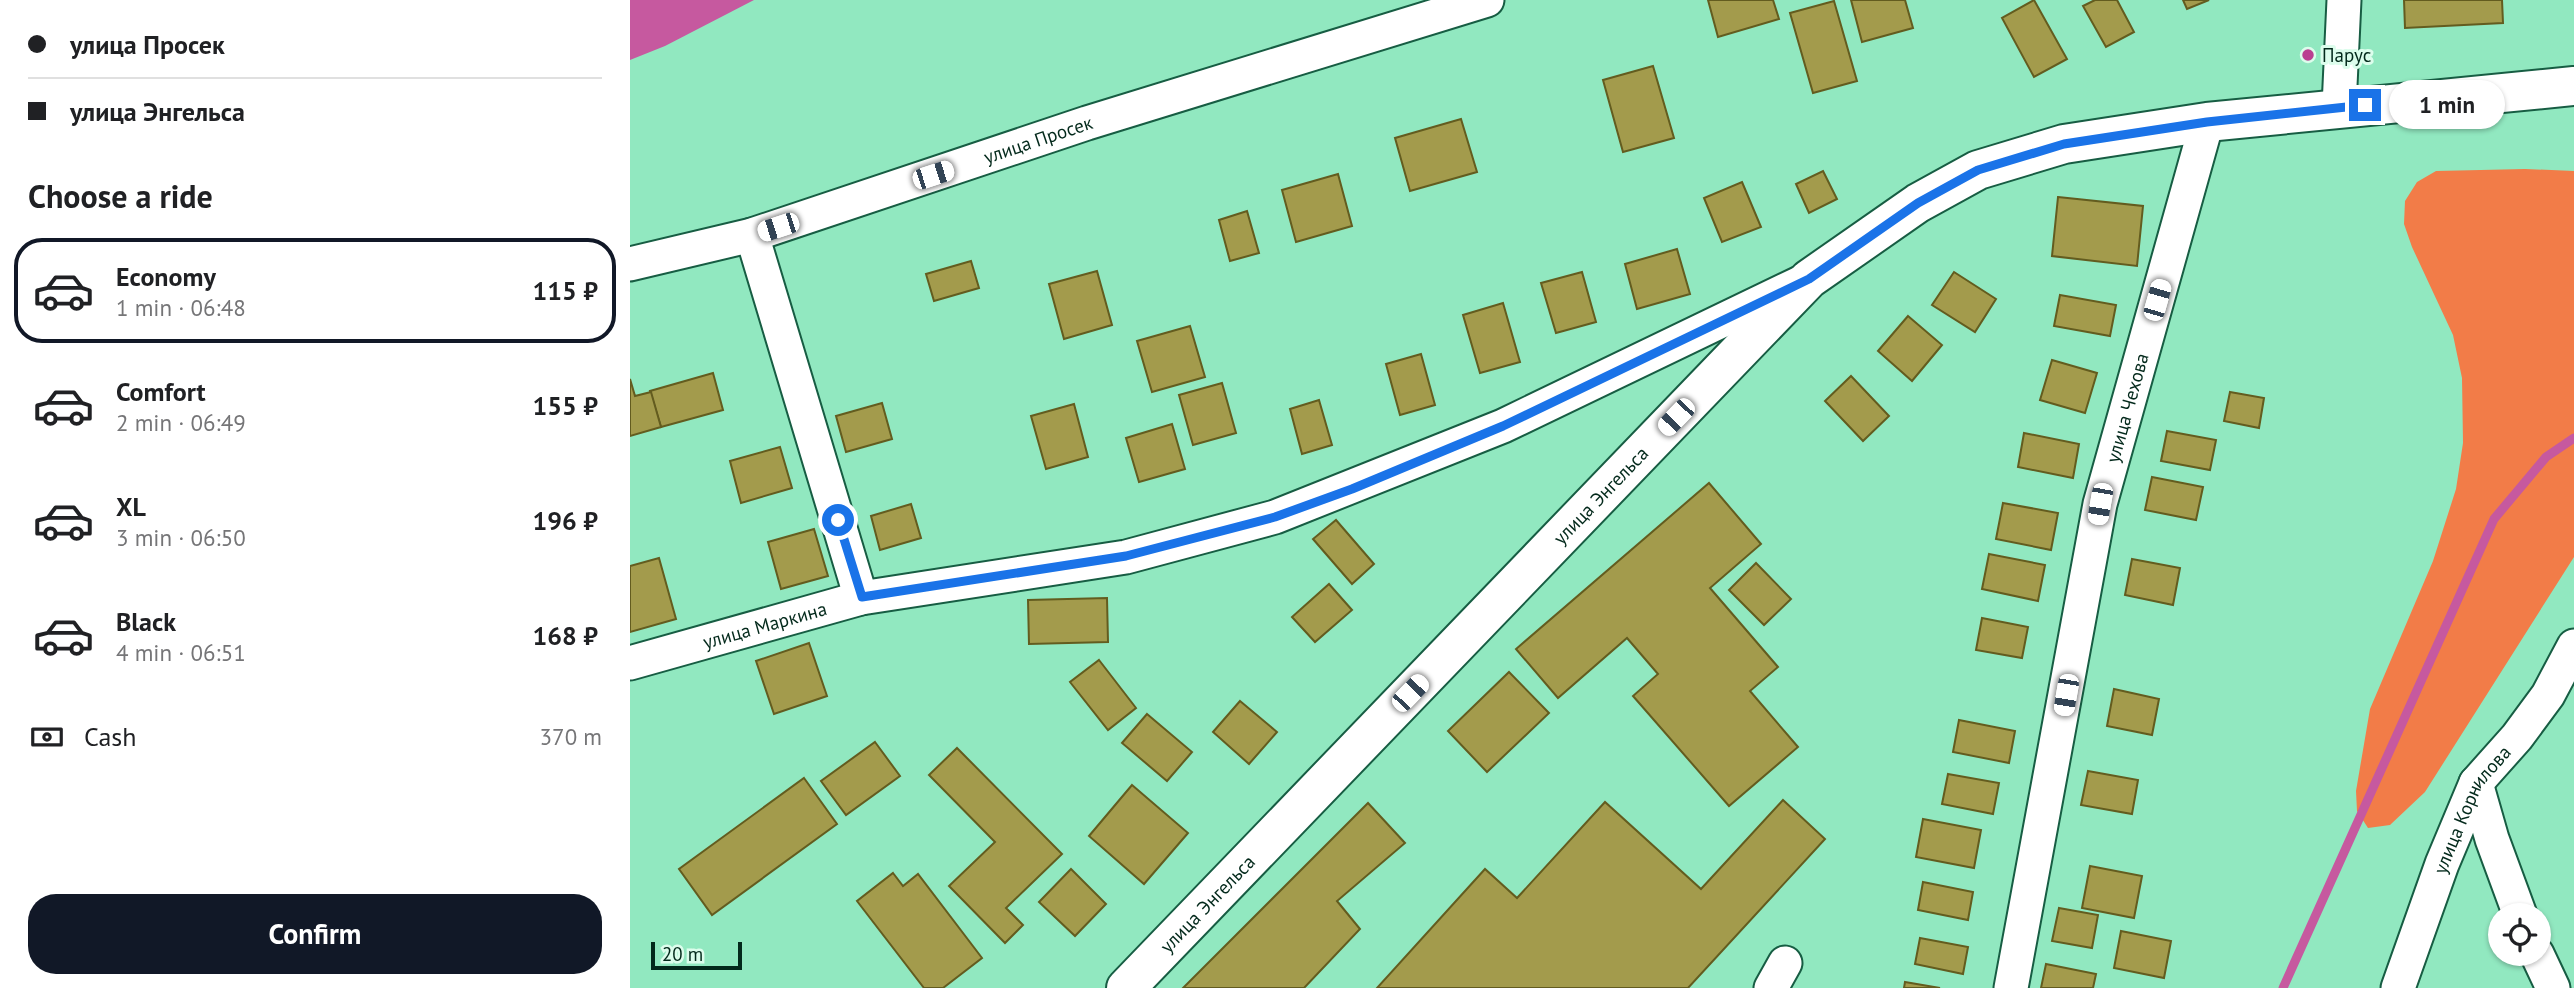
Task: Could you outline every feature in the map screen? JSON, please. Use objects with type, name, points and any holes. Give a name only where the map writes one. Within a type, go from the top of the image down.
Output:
[{"type":"main road","name":"улица Энгельса","points":[[1126,988],[1809,279],[1918,203],[1978,170],[2064,144],[2207,122],[2574,86]]},
{"type":"street","name":"улица Просек","points":[[752,235],[1087,123],[1487,0]]},
{"type":"street","points":[[2339,107],[2344,0]]},
{"type":"street","name":"улица Чехова","points":[[2011,988],[2100,504],[2207,122]]},
{"type":"street","points":[[630,264],[752,235],[862,597]]},
{"type":"street","name":"улица Маркина","points":[[630,663],[862,597],[1126,556],[1275,517],[1503,426],[1809,279]]},
{"type":"street","name":"улица Корнилова","points":[[2398,988],[2442,864],[2476,783],[2525,727],[2548,695],[2574,646]]},
{"type":"street","points":[[2476,783],[2492,839],[2516,903]]},
{"type":"street","points":[[2543,966],[2553,988]]},
{"type":"shaded area","points":[[630,0],[754,0],[665,46],[630,60]]},
{"type":"shaded area","points":[[2436,171],[2574,171],[2574,557],[2425,792],[2390,825],[2368,828],[2357,811],[2356,791],[2370,709],[2433,561],[2456,489],[2463,443],[2462,378],[2453,335],[2412,247],[2404,224],[2405,201],[2417,182]]},
{"type":"building","points":[[1708,0],[1773,0],[1779,19],[1718,37]]},
{"type":"building","points":[[1851,0],[1905,0],[1913,28],[1862,42]]},
{"type":"building","points":[[2034,0],[2067,59],[2034,77],[2002,18]]},
{"type":"building","points":[[2095,0],[2117,0],[2134,32],[2106,47],[2083,6]]},
{"type":"building","points":[[2183,0],[2209,0],[2187,9]]},
{"type":"building","points":[[2404,0],[2502,0],[2503,23],[2405,28]]},
{"type":"building","points":[[1834,1],[1857,81],[1813,93],[1790,13]]},
{"type":"building","points":[[1653,66],[1674,138],[1623,152],[1603,80]]},
{"type":"building","points":[[1461,119],[1477,172],[1410,191],[1395,138]]},
{"type":"building","points":[[1823,171],[1837,199],[1809,213],[1796,184]]},
{"type":"building","points":[[1338,174],[1352,226],[1296,242],[1282,190]]},
{"type":"building","points":[[1742,182],[1761,227],[1722,242],[1704,198]]},
{"type":"building","points":[[2058,197],[2143,206],[2137,266],[2052,256]]},
{"type":"building","points":[[1247,211],[1259,253],[1230,261],[1219,220]]},
{"type":"building","points":[[1677,249],[1690,294],[1637,309],[1625,264]]},
{"type":"building","points":[[971,261],[979,288],[934,301],[926,274]]},
{"type":"building","points":[[1097,271],[1112,325],[1064,339],[1049,284]]},
{"type":"building","points":[[1582,272],[1596,322],[1556,333],[1541,283]]},
{"type":"building","points":[[1954,272],[1996,299],[1975,332],[1932,305]]},
{"type":"building","points":[[2060,295],[2116,305],[2110,336],[2054,326]]},
{"type":"building","points":[[1503,303],[1520,362],[1480,373],[1463,315]]},
{"type":"building","points":[[1908,316],[1942,345],[1912,381],[1878,351]]},
{"type":"building","points":[[1190,326],[1205,377],[1152,392],[1137,341]]},
{"type":"building","points":[[1421,354],[1435,405],[1400,415],[1386,364]]},
{"type":"building","points":[[2052,360],[2097,373],[2085,413],[2040,400]]},
{"type":"building","points":[[713,373],[723,410],[661,427],[650,391]]},
{"type":"building","points":[[1851,376],[1889,416],[1863,441],[1825,401]]},
{"type":"building","points":[[630,379],[635,396],[651,392],[661,427],[630,436]]},
{"type":"building","points":[[1222,383],[1236,433],[1193,445],[1179,395]]},
{"type":"building","points":[[2230,392],[2264,398],[2259,428],[2224,421]]},
{"type":"building","points":[[1319,400],[1332,445],[1302,454],[1290,409]]},
{"type":"building","points":[[882,403],[892,439],[846,452],[836,416]]},
{"type":"building","points":[[1074,404],[1088,457],[1046,469],[1031,416]]},
{"type":"building","points":[[1172,424],[1185,469],[1139,482],[1126,438]]},
{"type":"building","points":[[2167,431],[2216,440],[2210,470],[2161,461]]},
{"type":"building","points":[[2024,433],[2079,444],[2073,478],[2018,467]]},
{"type":"building","points":[[780,447],[792,488],[741,503],[730,461]]},
{"type":"building","points":[[2152,477],[2203,487],[2196,520],[2145,510]]},
{"type":"building","points":[[1709,483],[1761,544],[1710,588],[1778,667],[1750,691],[1798,747],[1729,806],[1633,696],[1658,674],[1627,638],[1558,698],[1516,649]]},
{"type":"building","points":[[2003,503],[2058,513],[2051,550],[1996,539]]},
{"type":"building","points":[[911,504],[921,538],[880,550],[871,516]]},
{"type":"building","points":[[1336,520],[1374,564],[1352,584],[1313,539]]},
{"type":"building","points":[[814,529],[828,576],[781,589],[768,542]]},
{"type":"building","points":[[1989,554],[2045,565],[2038,601],[1982,589]]},
{"type":"building","points":[[659,558],[676,619],[630,632],[630,566]]},
{"type":"building","points":[[2132,559],[2180,568],[2173,605],[2125,595]]},
{"type":"building","points":[[1756,563],[1791,599],[1764,625],[1729,590]]},
{"type":"building","points":[[1329,584],[1352,610],[1315,642],[1292,617]]},
{"type":"building","points":[[1107,598],[1108,642],[1029,644],[1028,600]]},
{"type":"building","points":[[1982,618],[2028,627],[2022,658],[1976,650]]},
{"type":"building","points":[[809,643],[827,696],[774,714],[756,661]]},
{"type":"building","points":[[1099,660],[1136,708],[1108,730],[1070,682]]},
{"type":"building","points":[[1509,672],[1549,713],[1487,772],[1448,731]]},
{"type":"building","points":[[2114,689],[2159,699],[2152,735],[2107,726]]},
{"type":"building","points":[[1240,701],[1277,732],[1249,764],[1213,732]]},
{"type":"building","points":[[1147,714],[1192,752],[1167,781],[1122,743]]},
{"type":"building","points":[[1959,720],[2015,731],[2009,763],[1953,752]]},
{"type":"building","points":[[875,742],[900,776],[846,815],[821,781]]},
{"type":"building","points":[[957,748],[1062,854],[1006,908],[1023,925],[1005,943],[949,886],[995,842],[929,775]]},
{"type":"building","points":[[2088,771],[2138,780],[2132,814],[2081,805]]},
{"type":"building","points":[[1948,774],[1999,783],[1993,814],[1942,804]]},
{"type":"building","points":[[804,778],[837,824],[712,915],[679,869]]},
{"type":"building","points":[[1132,785],[1188,833],[1144,884],[1089,836]]},
{"type":"building","points":[[1783,800],[1825,839],[1688,988],[1377,988],[1485,869],[1517,898],[1605,802],[1701,889]]},
{"type":"building","points":[[1368,803],[1405,843],[1337,901],[1360,929],[1304,988],[1183,988]]},
{"type":"building","points":[[1923,819],[1981,830],[1974,868],[1916,857]]},
{"type":"building","points":[[2090,866],[2142,876],[2134,918],[2082,908]]},
{"type":"building","points":[[1071,869],[1106,904],[1075,936],[1039,902]]},
{"type":"building","points":[[893,873],[903,886],[918,874],[982,958],[943,988],[924,988],[857,901]]},
{"type":"building","points":[[1923,882],[1973,892],[1968,920],[1918,910]]},
{"type":"building","points":[[2059,908],[2098,915],[2092,948],[2052,941]]},
{"type":"building","points":[[2121,931],[2171,941],[2164,978],[2114,968]]},
{"type":"building","points":[[1920,938],[1968,947],[1963,974],[1915,964]]},
{"type":"building","points":[[2046,964],[2096,974],[2093,988],[2041,988]]},
{"type":"building","points":[[1905,982],[1940,988],[1904,988]]},
{"type":"waterway","points":[[2283,988],[2494,519],[2546,457],[2574,438]]},
{"type":"place","name":"Парус","points":[[2308,55]]},
{"type":"route","points":[[838,520],[862,597],[1126,556],[1275,517],[1352,489],[1503,426],[1809,279],[1918,203],[1978,170],[2064,144],[2207,122],[2365,105]]}]
